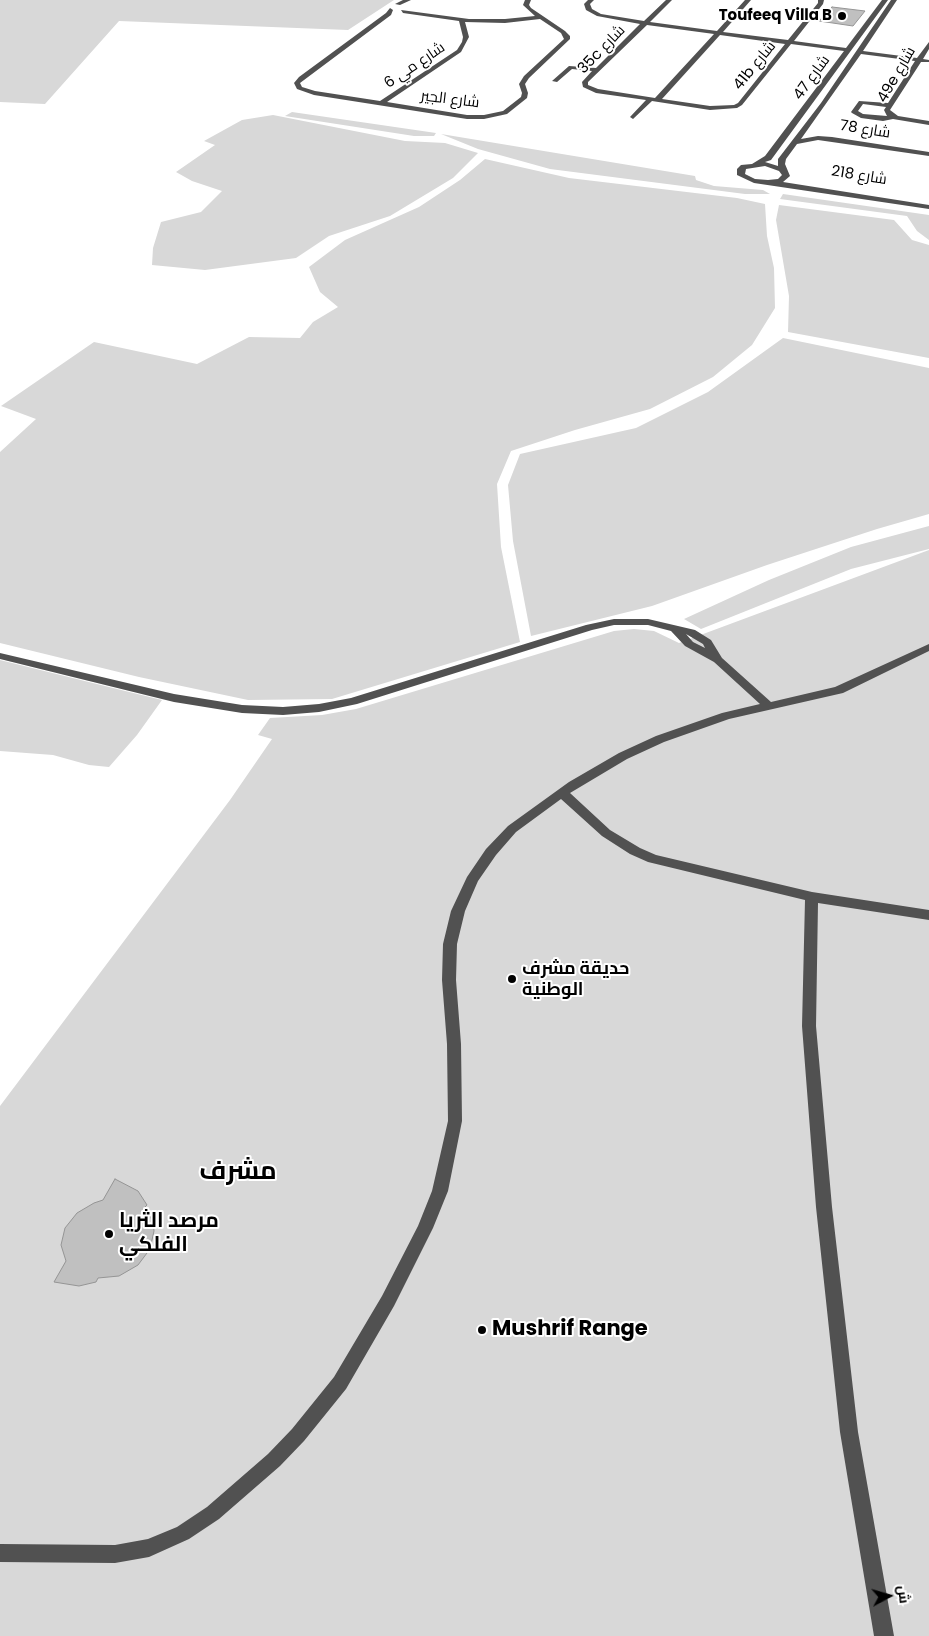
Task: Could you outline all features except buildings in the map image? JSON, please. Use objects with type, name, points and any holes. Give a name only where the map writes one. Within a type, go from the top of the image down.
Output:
[{"type":"street","points":[[528,0],[526,7],[541,17]]},
{"type":"street","points":[[591,0],[587,4],[589,10],[613,19],[847,50]]},
{"type":"street","name":"35c شارع","points":[[654,100],[587,88],[584,84],[669,0]]},
{"type":"street","points":[[633,117],[654,100],[748,0]]},
{"type":"street","name":"41b شارع","points":[[654,100],[716,109],[735,107],[740,104],[821,0]]},
{"type":"street","name":"شارع 47","points":[[768,182],[754,181],[741,175],[741,169],[768,158],[885,0]]},
{"type":"street","name":"شارع 47","points":[[785,172],[781,166],[782,162],[797,142],[815,125],[859,52],[893,1]]},
{"type":"street","points":[[314,93],[299,88],[297,85],[299,80],[389,14],[389,7],[411,3]]},
{"type":"street","points":[[314,93],[304,87],[304,80],[393,14],[402,11],[411,3]]},
{"type":"street","points":[[411,3],[418,13]]},
{"type":"street","points":[[390,10],[462,21],[505,21],[541,17]]},
{"type":"street","name":"شارع الجير","points":[[314,93],[475,117],[492,116],[510,110],[524,98],[525,93],[522,84],[526,77],[567,40],[567,36],[563,32],[541,17]]},
{"type":"street","name":"شارع مي 6","points":[[382,103],[459,51],[466,37],[462,21]]},
{"type":"street","name":"49e شارع","points":[[893,117],[887,112],[890,105],[929,44]]},
{"type":"street","points":[[859,52],[929,61]]},
{"type":"street","points":[[555,81],[569,67],[597,70]]},
{"type":"street","points":[[890,105],[861,102],[854,112],[859,116],[871,118],[883,119],[893,117],[929,123]]},
{"type":"street","name":"شارع 78","points":[[815,125],[836,135],[929,149]]},
{"type":"street","name":"شارع 78","points":[[797,142],[818,138],[832,138],[929,154]]},
{"type":"street","name":"شارع 218","points":[[755,164],[774,166],[808,181],[929,201]]},
{"type":"street","points":[[768,182],[784,178],[785,172]]},
{"type":"street","points":[[768,182],[929,207]]},
{"type":"street","points":[[0,656],[174,698],[242,709],[283,711],[319,708],[353,701],[606,623],[639,621],[675,628],[689,644],[718,660],[768,705]]},
{"type":"street","points":[[0,1553],[115,1554],[149,1548],[183,1534],[213,1513],[274,1460],[298,1435],[340,1382],[378,1320],[425,1228],[440,1191],[455,1121],[449,962],[450,944],[458,911],[472,880],[491,852],[524,819],[562,792],[606,766],[660,739],[711,720],[838,690],[929,647]]},
{"type":"street","points":[[562,792],[606,833],[635,851],[653,859],[812,897],[929,915]]},
{"type":"street","points":[[812,897],[809,1026],[824,1207],[849,1432],[884,1636]]},
{"type":"shaded area","points":[[0,0],[394,0],[348,30],[119,21],[45,104],[0,102]]},
{"type":"shaded area","points":[[292,112],[436,133],[434,136],[414,136],[285,116]]},
{"type":"shaded area","points":[[273,115],[405,141],[445,143],[478,153],[453,178],[390,216],[329,236],[296,258],[205,270],[152,265],[153,248],[161,222],[201,212],[222,191],[192,181],[176,172],[215,145],[204,141],[242,120]]},
{"type":"shaded area","points":[[441,134],[695,176],[696,180],[714,186],[763,190],[770,194],[745,194],[550,169],[478,149]]},
{"type":"shaded area","points":[[485,159],[569,178],[737,198],[765,204],[767,236],[774,268],[775,308],[752,345],[713,377],[650,409],[575,430],[511,451],[497,484],[501,547],[520,642],[332,699],[248,700],[139,677],[0,643],[0,452],[36,419],[1,406],[94,342],[197,364],[249,337],[300,338],[313,322],[338,307],[320,292],[309,267],[345,240],[419,207],[460,180]]},
{"type":"shaded area","points":[[783,194],[929,215],[929,240],[917,231],[907,216],[780,199]]},
{"type":"shaded area","points":[[779,205],[894,220],[912,240],[929,245],[929,358],[788,332],[789,296],[776,220]]},
{"type":"shaded area","points":[[783,338],[929,368],[929,514],[767,565],[652,606],[531,636],[513,541],[508,485],[520,454],[636,428],[708,392]]},
{"type":"shaded area","points":[[929,526],[929,549],[851,569],[701,629],[684,619],[769,580],[851,547]]},
{"type":"shaded area","name":"حديقة مشرف الوطنية","points":[[929,550],[929,1636],[0,1636],[0,1106],[230,800],[272,739],[258,735],[270,718],[322,715],[356,709],[614,631],[634,629],[654,631],[679,643]]},
{"type":"shaded area","points":[[0,660],[162,700],[137,735],[109,767],[89,765],[53,755],[0,751]]},
{"type":"place","name":"Toufeeq Villa B","points":[[842,16]]},
{"type":"place","name":"حديقة مشرف الوطنية","points":[[512,979]]},
{"type":"place","name":"مرصد الثريا الفلكي","points":[[109,1234]]},
{"type":"place","name":"Mushrif Range","points":[[482,1330]]},
{"type":"district","name":"مشرف","points":[[238,1172]]}]
